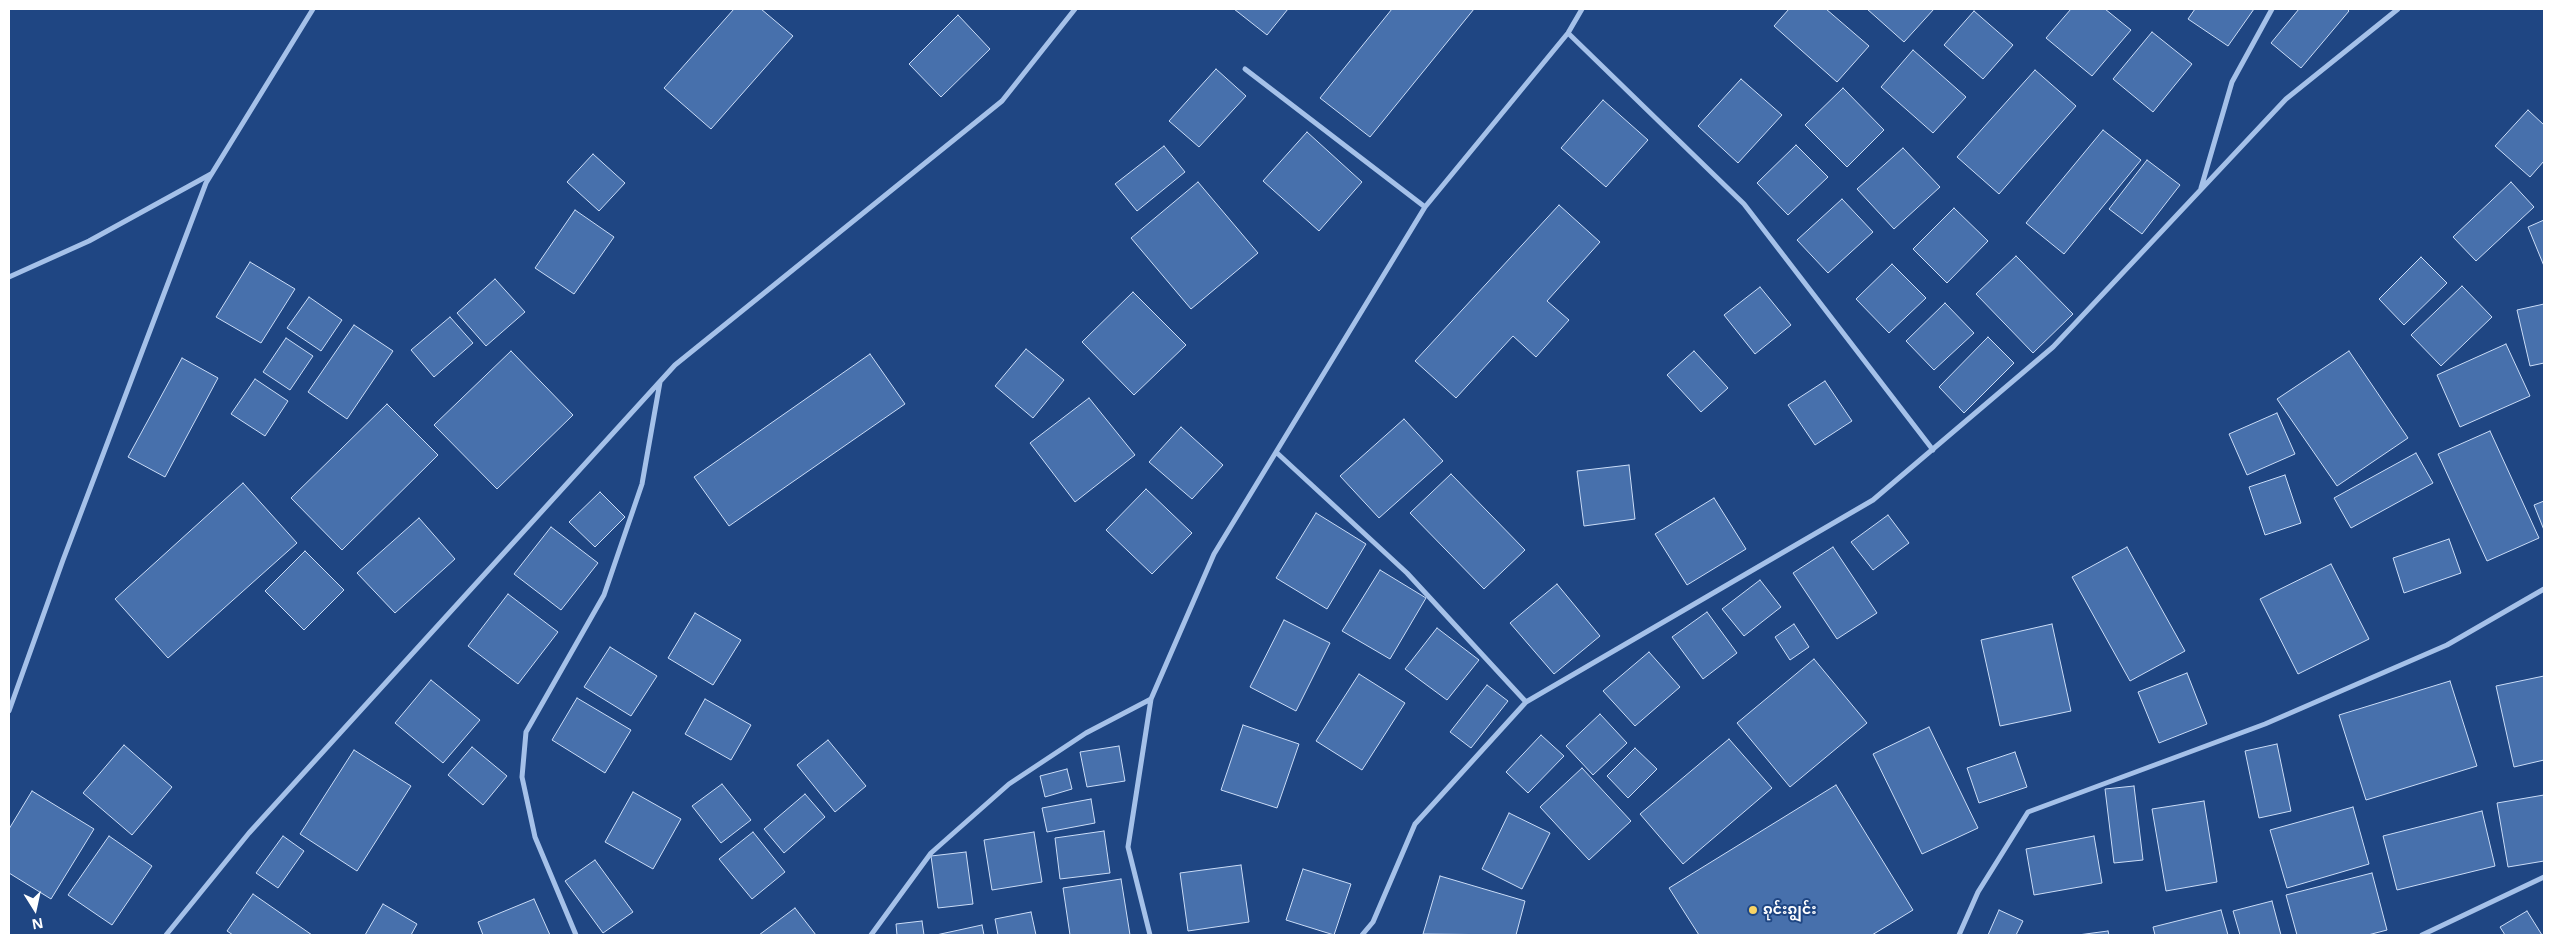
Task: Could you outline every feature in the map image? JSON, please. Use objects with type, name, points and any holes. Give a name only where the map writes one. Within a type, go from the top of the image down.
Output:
[{"type":"street","points":[[9,711],[63,560],[212,174],[313,9]]},
{"type":"street","points":[[166,935],[249,833],[675,365],[1002,101],[1075,9]]},
{"type":"street","points":[[1150,935],[1128,847],[1151,699],[1214,554],[1425,207],[1568,32],[1582,9]]},
{"type":"street","points":[[2200,191],[2232,82],[2272,9]]},
{"type":"street","points":[[1362,935],[1373,922],[1415,824],[1526,702],[1873,500],[2053,347],[2286,100],[2398,9]]},
{"type":"street","points":[[1568,32],[1744,204],[1933,450]]},
{"type":"street","points":[[1245,69],[1425,207]]},
{"type":"street","points":[[9,277],[89,241],[212,174]]},
{"type":"street","points":[[576,935],[535,837],[522,777],[526,732],[604,595],[642,484],[660,381]]},
{"type":"street","points":[[1276,452],[1407,573],[1526,702]]},
{"type":"street","points":[[1959,935],[1978,892],[2028,812],[2266,724],[2446,645],[2544,589]]},
{"type":"street","points":[[871,935],[931,853],[1009,784],[1086,732],[1151,699]]},
{"type":"street","points":[[2422,935],[2544,876]]},
{"type":"building","points":[[734,9],[761,9],[793,36],[711,129],[664,88]]},
{"type":"building","points":[[1234,9],[1288,9],[1267,35]]},
{"type":"building","points":[[1392,9],[1474,9],[1370,137],[1320,98]]},
{"type":"building","points":[[1789,9],[1826,9],[1869,46],[1837,82],[1774,26]]},
{"type":"building","points":[[1867,9],[1934,9],[1904,42]]},
{"type":"building","points":[[2071,9],[2105,9],[2131,30],[2092,76],[2046,38]]},
{"type":"building","points":[[2195,9],[2254,9],[2228,46],[2188,19]]},
{"type":"building","points":[[2299,9],[2347,9],[2349,11],[2301,68],[2271,43]]},
{"type":"building","points":[[1974,11],[2013,45],[1983,79],[1944,45]]},
{"type":"building","points":[[958,15],[990,49],[941,97],[909,64]]},
{"type":"building","points":[[2152,32],[2192,64],[2153,112],[2113,79]]},
{"type":"building","points":[[1913,50],[1966,97],[1933,133],[1881,87]]},
{"type":"building","points":[[1216,69],[1246,96],[1199,147],[1169,121]]},
{"type":"building","points":[[2035,70],[2076,106],[1999,194],[1957,157]]},
{"type":"building","points":[[1741,79],[1782,115],[1738,163],[1698,126]]},
{"type":"building","points":[[1843,88],[1884,130],[1847,167],[1805,125]]},
{"type":"building","points":[[1603,100],[1648,140],[1606,187],[1561,148]]},
{"type":"building","points":[[2528,110],[2544,125],[2544,161],[2530,177],[2495,146]]},
{"type":"building","points":[[2103,130],[2141,160],[2064,254],[2026,223]]},
{"type":"building","points":[[1307,132],[1362,182],[1319,231],[1263,181]]},
{"type":"building","points":[[1796,145],[1828,177],[1788,215],[1757,183]]},
{"type":"building","points":[[1164,146],[1185,172],[1137,211],[1115,184]]},
{"type":"building","points":[[1903,148],[1940,187],[1894,229],[1857,189]]},
{"type":"building","points":[[593,154],[625,183],[599,211],[567,182]]},
{"type":"building","points":[[2147,160],[2180,185],[2142,234],[2109,209]]},
{"type":"building","points":[[1198,182],[1258,253],[1191,309],[1131,238]]},
{"type":"building","points":[[2511,182],[2534,207],[2476,261],[2453,237]]},
{"type":"building","points":[[1842,199],[1873,232],[1828,273],[1797,240]]},
{"type":"building","points":[[1559,205],[1600,242],[1547,301],[1569,320],[1536,357],[1513,336],[1456,398],[1415,361]]},
{"type":"building","points":[[1954,208],[1988,241],[1947,283],[1913,249]]},
{"type":"building","points":[[575,210],[614,237],[574,294],[535,268]]},
{"type":"building","points":[[2544,220],[2544,266],[2528,227]]},
{"type":"building","points":[[2016,256],[2073,314],[2033,353],[1976,294]]},
{"type":"building","points":[[2421,257],[2447,283],[2404,325],[2379,299]]},
{"type":"building","points":[[250,262],[295,289],[261,343],[216,317]]},
{"type":"building","points":[[1892,264],[1926,298],[1889,333],[1856,299]]},
{"type":"building","points":[[495,279],[525,312],[486,346],[457,313]]},
{"type":"building","points":[[2462,286],[2492,317],[2441,366],[2411,335]]},
{"type":"building","points":[[1760,287],[1791,325],[1755,354],[1724,315]]},
{"type":"building","points":[[1133,292],[1186,345],[1134,395],[1082,342]]},
{"type":"building","points":[[309,297],[342,320],[321,351],[287,328]]},
{"type":"building","points":[[1945,303],[1974,333],[1934,370],[1906,341]]},
{"type":"building","points":[[2544,304],[2544,363],[2530,366],[2517,310]]},
{"type":"building","points":[[450,317],[473,343],[434,377],[411,350]]},
{"type":"building","points":[[354,325],[393,351],[347,419],[308,392]]},
{"type":"building","points":[[1988,337],[2014,363],[1964,413],[1939,387]]},
{"type":"building","points":[[286,338],[313,356],[290,390],[263,372]]},
{"type":"building","points":[[2506,344],[2530,396],[2460,427],[2437,375]]},
{"type":"building","points":[[1026,349],[1064,380],[1033,418],[995,386]]},
{"type":"building","points":[[511,351],[573,415],[497,489],[434,425]]},
{"type":"building","points":[[1694,351],[1728,388],[1701,412],[1667,375]]},
{"type":"building","points":[[2349,351],[2408,438],[2337,486],[2277,399]]},
{"type":"building","points":[[870,354],[905,404],[729,526],[694,477]]},
{"type":"building","points":[[182,358],[218,378],[165,477],[128,457]]},
{"type":"building","points":[[255,379],[288,401],[265,436],[231,414]]},
{"type":"building","points":[[1825,381],[1852,421],[1815,445],[1788,405]]},
{"type":"building","points":[[1089,398],[1135,455],[1075,502],[1030,443]]},
{"type":"building","points":[[387,404],[438,455],[342,550],[291,498]]},
{"type":"building","points":[[2277,413],[2295,454],[2247,475],[2229,434]]},
{"type":"building","points":[[1404,419],[1443,461],[1379,518],[1340,476]]},
{"type":"building","points":[[1181,427],[1223,465],[1192,499],[1149,462]]},
{"type":"building","points":[[2490,431],[2539,538],[2487,561],[2438,454]]},
{"type":"building","points":[[2416,453],[2433,483],[2351,528],[2334,498]]},
{"type":"building","points":[[1629,465],[1635,519],[1584,526],[1577,471]]},
{"type":"building","points":[[1451,474],[1525,550],[1484,589],[1410,513]]},
{"type":"building","points":[[2285,475],[2301,523],[2265,535],[2249,487]]},
{"type":"building","points":[[243,483],[297,543],[168,658],[115,599]]},
{"type":"building","points":[[1146,489],[1192,533],[1152,574],[1106,530]]},
{"type":"building","points":[[600,492],[625,517],[595,547],[569,522]]},
{"type":"building","points":[[1714,498],[1746,549],[1687,585],[1655,534]]},
{"type":"building","points":[[2544,501],[2544,530],[2534,505]]},
{"type":"building","points":[[1316,513],[1366,544],[1327,609],[1276,578]]},
{"type":"building","points":[[1888,515],[1909,543],[1873,570],[1851,542]]},
{"type":"building","points":[[419,518],[455,559],[395,613],[357,573]]},
{"type":"building","points":[[551,527],[598,563],[561,610],[514,574]]},
{"type":"building","points":[[2449,539],[2461,573],[2404,593],[2393,558]]},
{"type":"building","points":[[1833,547],[1877,613],[1837,639],[1793,573]]},
{"type":"building","points":[[2127,547],[2185,651],[2130,681],[2072,577]]},
{"type":"building","points":[[305,551],[344,590],[304,630],[265,591]]},
{"type":"building","points":[[2331,564],[2369,639],[2298,674],[2260,599]]},
{"type":"building","points":[[1380,570],[1426,598],[1390,659],[1342,631]]},
{"type":"building","points":[[1760,580],[1781,607],[1744,636],[1722,609]]},
{"type":"building","points":[[1557,584],[1600,636],[1554,674],[1510,623]]},
{"type":"building","points":[[508,594],[558,632],[518,684],[468,646]]},
{"type":"building","points":[[1707,612],[1737,653],[1703,679],[1672,637]]},
{"type":"building","points":[[695,613],[741,640],[713,685],[668,658]]},
{"type":"building","points":[[1284,620],[1330,643],[1296,711],[1250,687]]},
{"type":"building","points":[[1794,624],[1809,647],[1790,660],[1775,637]]},
{"type":"building","points":[[2052,624],[2071,711],[2000,726],[1981,640]]},
{"type":"building","points":[[1437,628],[1479,660],[1447,700],[1405,669]]},
{"type":"building","points":[[610,647],[657,676],[631,716],[584,687]]},
{"type":"building","points":[[1649,652],[1680,687],[1635,726],[1603,691]]},
{"type":"building","points":[[1814,659],[1867,723],[1790,787],[1737,723]]},
{"type":"building","points":[[2187,673],[2207,724],[2159,743],[2138,692]]},
{"type":"building","points":[[1359,674],[1405,703],[1362,770],[1316,741]]},
{"type":"building","points":[[2544,676],[2544,760],[2514,767],[2496,686]]},
{"type":"building","points":[[431,680],[480,720],[443,763],[395,723]]},
{"type":"building","points":[[2450,681],[2477,766],[2366,800],[2339,715]]},
{"type":"building","points":[[1487,685],[1508,701],[1471,748],[1450,732]]},
{"type":"building","points":[[577,698],[631,730],[605,773],[552,740]]},
{"type":"building","points":[[705,699],[751,725],[731,760],[685,734]]},
{"type":"building","points":[[1600,714],[1627,743],[1593,775],[1566,746]]},
{"type":"building","points":[[1243,725],[1299,744],[1277,808],[1221,790]]},
{"type":"building","points":[[1929,727],[1978,828],[1922,854],[1873,754]]},
{"type":"building","points":[[1541,735],[1564,756],[1528,793],[1506,772]]},
{"type":"building","points":[[1729,739],[1772,788],[1683,864],[1640,814]]},
{"type":"building","points":[[828,740],[866,786],[835,812],[797,765]]},
{"type":"building","points":[[2277,744],[2291,811],[2259,818],[2245,751]]},
{"type":"building","points":[[124,745],[172,787],[132,835],[83,793]]},
{"type":"building","points":[[1119,746],[1125,781],[1087,787],[1080,752]]},
{"type":"building","points":[[472,747],[507,776],[483,805],[448,775]]},
{"type":"building","points":[[1635,748],[1657,769],[1628,798],[1607,776]]},
{"type":"building","points":[[354,750],[411,786],[357,871],[300,834]]},
{"type":"building","points":[[2015,752],[2027,787],[1979,803],[1967,768]]},
{"type":"building","points":[[1582,768],[1631,821],[1589,860],[1540,807]]},
{"type":"building","points":[[1067,769],[1072,789],[1045,797],[1040,776]]},
{"type":"building","points":[[722,784],[751,820],[721,843],[692,806]]},
{"type":"building","points":[[1836,785],[1913,910],[1872,935],[1699,935],[1669,888]]},
{"type":"building","points":[[2134,786],[2143,860],[2114,863],[2105,789]]},
{"type":"building","points":[[32,791],[94,829],[51,899],[9,873],[9,829]]},
{"type":"building","points":[[633,792],[681,819],[653,869],[605,842]]},
{"type":"building","points":[[805,794],[825,817],[784,853],[764,829]]},
{"type":"building","points":[[2544,795],[2544,861],[2508,867],[2497,803]]},
{"type":"building","points":[[1091,799],[1095,823],[1047,832],[1042,808]]},
{"type":"building","points":[[2204,801],[2217,882],[2166,891],[2152,809]]},
{"type":"building","points":[[2353,807],[2369,864],[2287,888],[2270,830]]},
{"type":"building","points":[[2482,811],[2495,866],[2397,890],[2383,836]]},
{"type":"building","points":[[1509,813],[1550,833],[1522,889],[1482,869]]},
{"type":"building","points":[[1104,831],[1110,873],[1060,879],[1055,838]]},
{"type":"building","points":[[753,832],[785,872],[752,899],[719,859]]},
{"type":"building","points":[[1034,832],[1042,882],[992,890],[984,840]]},
{"type":"building","points":[[109,836],[152,866],[112,925],[68,895]]},
{"type":"building","points":[[283,836],[304,851],[278,888],[256,873]]},
{"type":"building","points":[[2094,836],[2102,883],[2034,895],[2026,849]]},
{"type":"building","points":[[966,852],[973,904],[938,908],[931,856]]},
{"type":"building","points":[[595,860],[633,912],[603,933],[565,881]]},
{"type":"building","points":[[1241,865],[1249,922],[1188,931],[1180,873]]},
{"type":"building","points":[[1303,869],[1351,884],[1334,935],[1286,920]]},
{"type":"building","points":[[2372,873],[2387,930],[2368,935],[2297,935],[2286,895]]},
{"type":"building","points":[[1440,876],[1525,901],[1516,935],[1423,934]]},
{"type":"building","points":[[1121,879],[1130,935],[1070,935],[1063,888]]},
{"type":"building","points":[[253,894],[312,935],[233,935],[227,931]]},
{"type":"building","points":[[534,899],[550,935],[483,935],[478,922]]},
{"type":"building","points":[[2272,901],[2281,935],[2240,935],[2233,911]]},
{"type":"building","points":[[383,904],[417,924],[411,935],[365,935]]},
{"type":"building","points":[[795,908],[816,935],[759,935]]},
{"type":"building","points":[[1999,910],[2023,921],[2016,935],[1988,935]]},
{"type":"building","points":[[2221,910],[2228,935],[2155,935],[2153,927]]},
{"type":"building","points":[[2527,911],[2542,935],[2505,935],[2500,927]]},
{"type":"building","points":[[1031,912],[1036,935],[998,935],[995,919]]},
{"type":"building","points":[[922,921],[924,935],[897,935],[896,924]]},
{"type":"building","points":[[982,925],[984,935],[936,935]]},
{"type":"building","points":[[2108,931],[2109,935],[2078,935]]},
{"type":"place","name":"ၵုင်းၵျွင်း","points":[[1753,910]]}]
